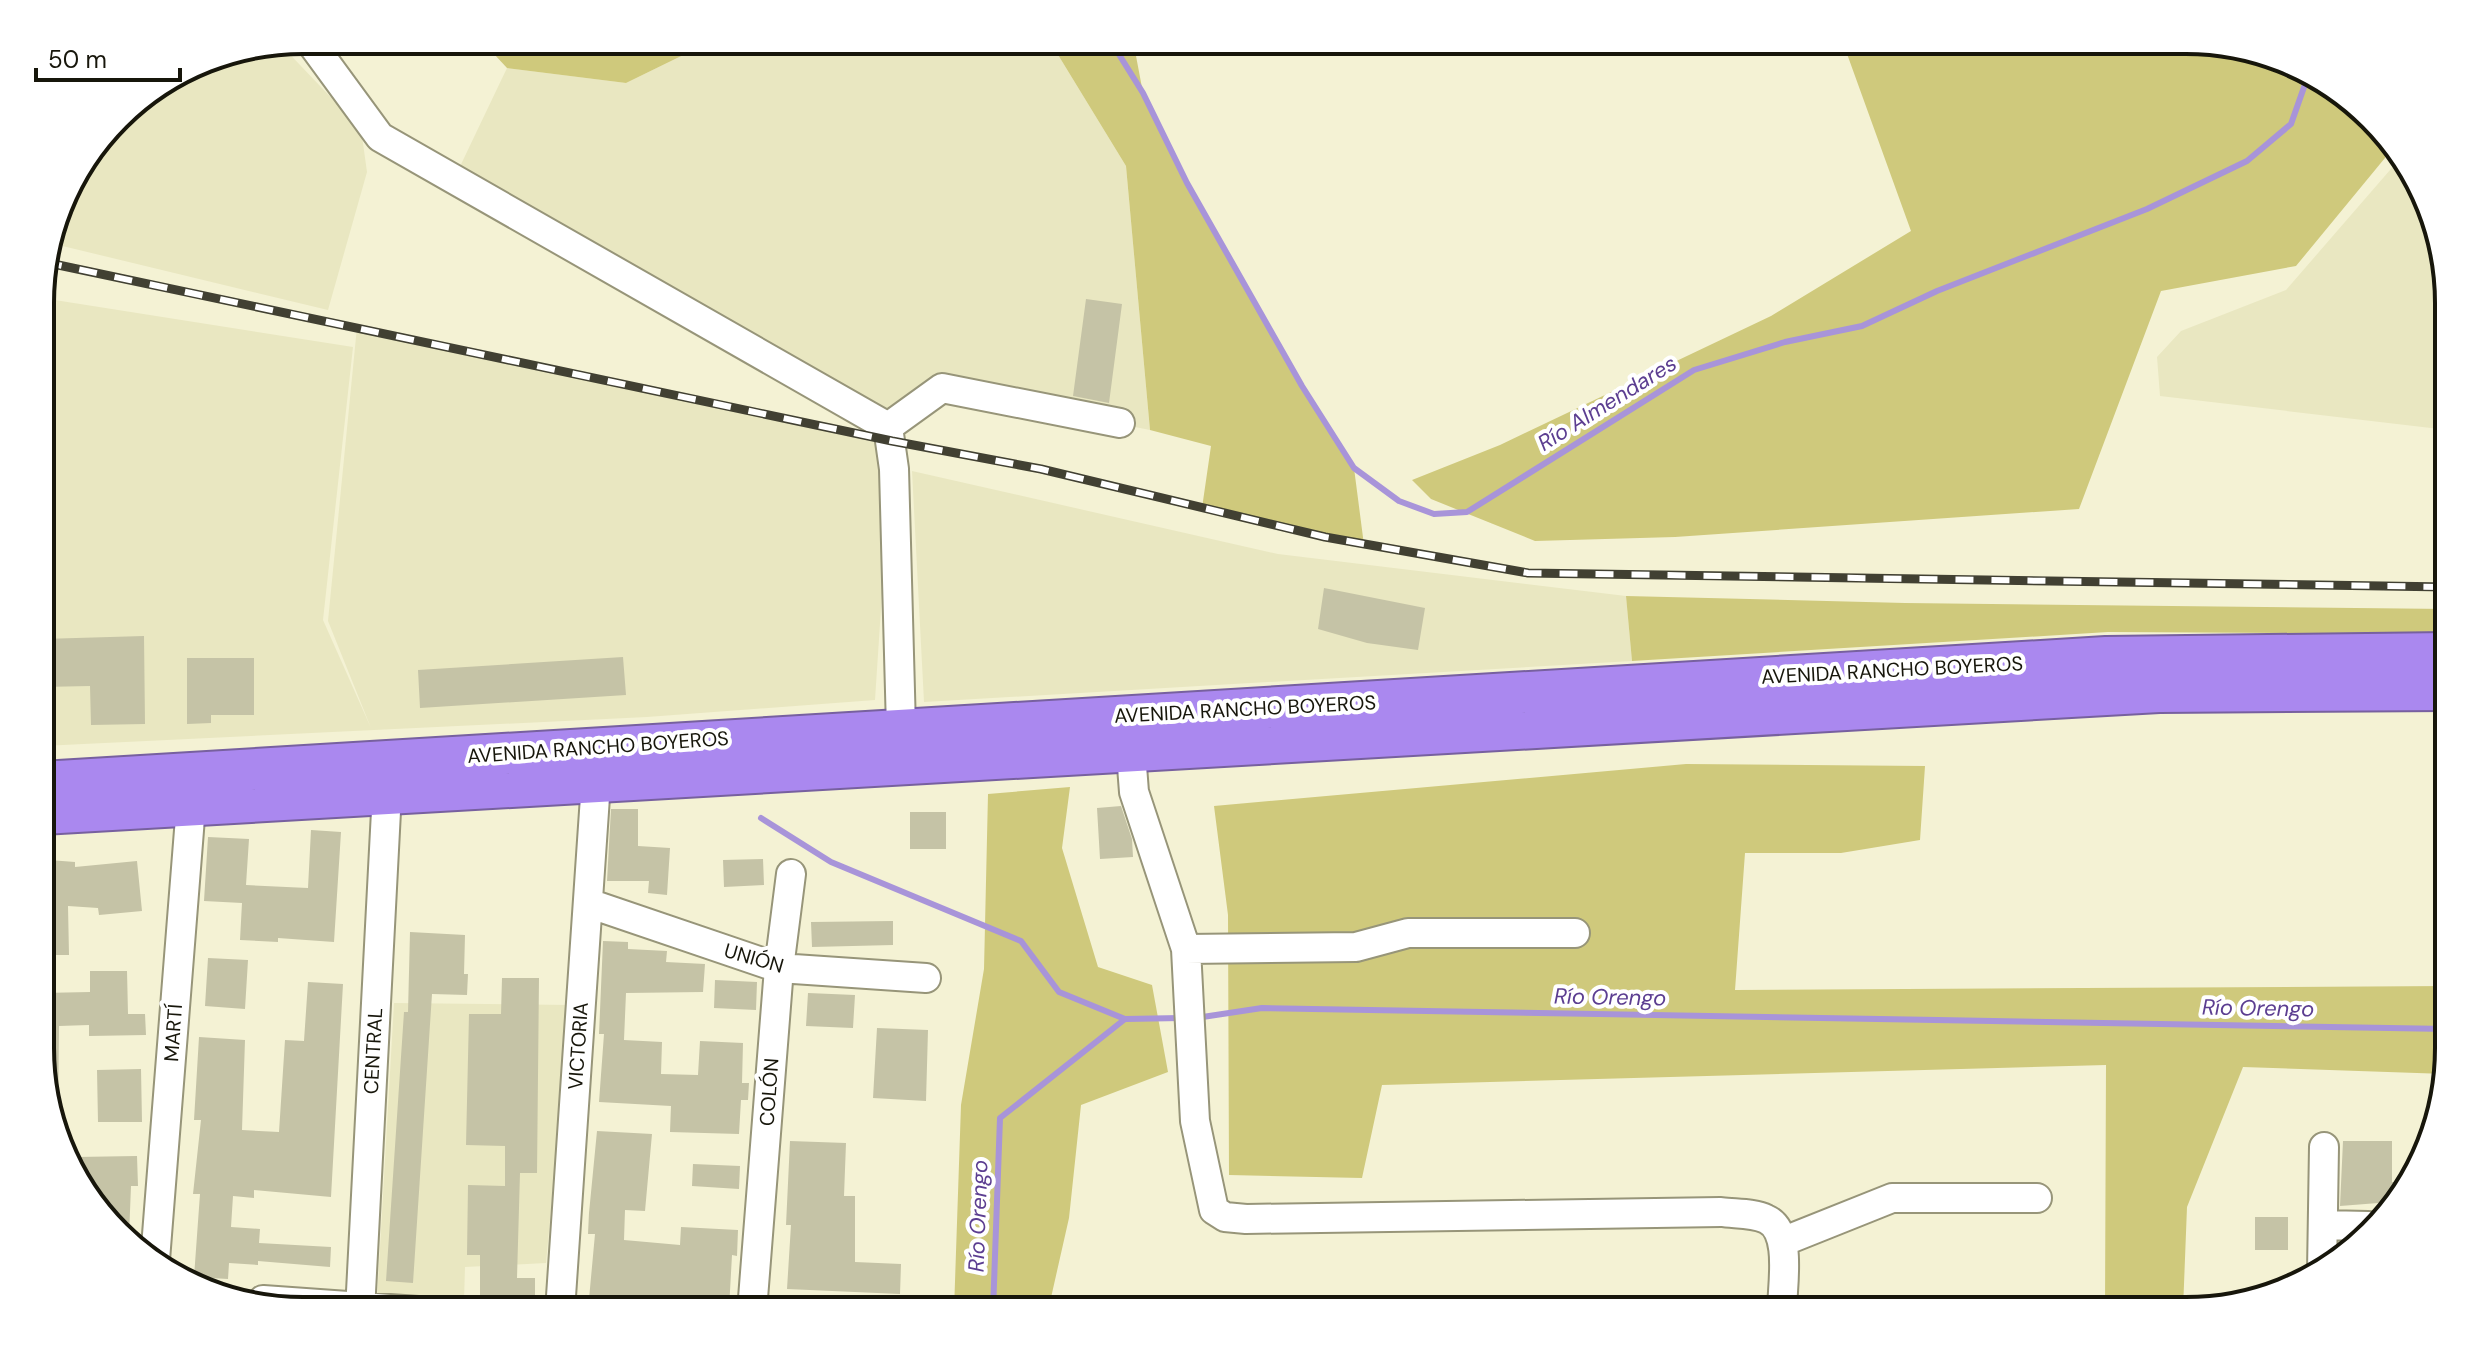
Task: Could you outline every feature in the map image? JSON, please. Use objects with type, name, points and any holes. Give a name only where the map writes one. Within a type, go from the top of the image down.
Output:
[{"type":"highway","name":"AVENIDA RANCHO BOYEROS","points":[[54,781],[2106,657],[2435,653]]},
{"type":"highway","name":"AVENIDA RANCHO BOYEROS","points":[[54,813],[2159,692],[2435,690]]},
{"type":"street","points":[[320,55],[380,137],[888,427]]},
{"type":"street","points":[[888,427],[942,388],[1120,423]]},
{"type":"street","points":[[888,427],[894,469],[901,728]]},
{"type":"street","points":[[1131,753],[1134,792],[1186,949],[1195,1121],[1214,1210],[1225,1217],[1721,1212],[1766,1218],[1777,1227],[1782,1242],[1782,1296]]},
{"type":"street","name":"VICTORIA","points":[[561,1297],[596,782]]},
{"type":"street","name":"CENTRAL","points":[[361,1297],[387,792]]},
{"type":"street","name":"MARTÍ","points":[[156,1249],[191,805]]},
{"type":"street","name":"COLÓN","points":[[753,1297],[779,968],[791,874]]},
{"type":"street","name":"UNIÓN","points":[[588,903],[779,968],[926,978]]},
{"type":"street","points":[[1186,949],[1356,947],[1408,933],[1575,933]]},
{"type":"street","points":[[2322,1256],[2324,1147]]},
{"type":"street","points":[[1782,1242],[1892,1198],[2037,1198]]},
{"type":"street","points":[[2323,1225],[2359,1226]]},
{"type":"shaded area","points":[[1847,54],[2186,54],[2251,62],[2311,87],[2338,105],[2387,156],[2296,266],[2161,291],[2079,509],[1675,537],[1535,541],[1431,499],[1412,480],[1500,445],[1771,316],[1911,231]]},
{"type":"shaded area","points":[[290,55],[361,129],[367,172],[328,310],[61,246],[62,238],[87,178],[105,151],[151,105],[207,73],[238,62]]},
{"type":"shaded area","points":[[495,55],[684,55],[626,83],[507,68]]},
{"type":"shaded area","points":[[684,55],[1058,55],[1126,166],[1150,430],[942,388],[888,427],[454,179],[507,68],[626,83]]},
{"type":"shaded area","points":[[1058,55],[1136,55],[1143,93],[1187,183],[1302,386],[1354,468],[1364,545],[1202,508],[1211,446],[1150,430],[1126,166]]},
{"type":"shaded area","points":[[2394,166],[2416,207],[2427,238],[2433,270],[2435,428],[2160,396],[2157,357],[2181,331],[2286,290]]},
{"type":"shaded area","points":[[55,300],[353,347],[323,620],[371,728],[328,621],[357,327],[892,441],[875,700],[647,717],[54,745]]},
{"type":"shaded area","points":[[912,471],[1278,554],[1626,596],[1632,661],[924,702]]},
{"type":"shaded area","points":[[1626,596],[1905,603],[2435,609],[2435,634],[2108,632],[1632,661]]},
{"type":"shaded area","points":[[1686,764],[1925,766],[1920,840],[1841,853],[1745,853],[1735,990],[2435,986],[2433,1074],[2243,1067],[2187,1207],[2184,1296],[2105,1296],[2106,1065],[1382,1085],[1362,1178],[1229,1175],[1228,915],[1214,806]]},
{"type":"shaded area","points":[[1070,787],[1062,848],[1098,967],[1152,985],[1168,1072],[1081,1105],[1069,1218],[1051,1297],[954,1297],[961,1105],[984,969],[988,794]]},
{"type":"shaded area","points":[[394,1003],[570,1005],[546,1263],[465,1267],[464,1297],[377,1297]]},
{"type":"building","points":[[1086,299],[1122,304],[1109,403],[1073,396]]},
{"type":"building","points":[[1324,588],[1425,608],[1418,650],[1367,643],[1318,629]]},
{"type":"building","points":[[144,636],[145,724],[91,725],[90,686],[54,687],[55,639]]},
{"type":"building","points":[[623,657],[626,695],[420,708],[418,670]]},
{"type":"building","points":[[187,658],[254,658],[254,715],[211,715],[211,723],[187,724]]},
{"type":"building","points":[[1121,806],[1132,839],[1133,857],[1100,859],[1097,808]]},
{"type":"building","points":[[611,809],[638,809],[638,846],[670,848],[667,895],[648,893],[649,881],[607,881]]},
{"type":"building","points":[[910,812],[946,812],[946,849],[910,849]]},
{"type":"building","points":[[311,830],[341,832],[334,942],[278,938],[278,942],[240,940],[242,903],[204,901],[208,837],[249,839],[246,885],[308,888]]},
{"type":"building","points":[[763,859],[764,885],[724,887],[723,860]]},
{"type":"building","points":[[54,860],[75,862],[75,867],[137,861],[142,911],[99,915],[98,908],[68,906],[69,955],[54,955]]},
{"type":"building","points":[[893,921],[893,945],[812,947],[811,922]]},
{"type":"building","points":[[410,932],[465,935],[464,974],[468,974],[467,995],[432,994],[413,1283],[386,1281],[404,1012],[408,1012]]},
{"type":"building","points":[[603,941],[628,942],[628,949],[667,951],[666,962],[705,964],[703,992],[626,993],[624,1040],[662,1042],[661,1074],[698,1075],[700,1041],[743,1043],[742,1083],[749,1083],[748,1100],[741,1100],[739,1134],[670,1132],[671,1106],[599,1102],[604,1034],[599,1034]]},
{"type":"building","points":[[208,958],[248,960],[245,1009],[205,1006]]},
{"type":"building","points":[[90,971],[127,971],[128,1014],[145,1014],[146,1035],[89,1036],[89,1025],[59,1026],[58,1093],[54,1048],[54,993],[90,992]]},
{"type":"building","points":[[502,978],[539,978],[537,1173],[520,1173],[517,1278],[535,1278],[535,1295],[480,1295],[480,1255],[467,1255],[468,1185],[505,1186],[505,1146],[466,1145],[469,1014],[501,1014]]},
{"type":"building","points":[[715,980],[757,982],[756,1010],[714,1008]]},
{"type":"building","points":[[308,982],[343,984],[331,1197],[254,1190],[254,1198],[233,1196],[231,1227],[260,1229],[259,1243],[331,1247],[330,1267],[258,1261],[258,1265],[229,1263],[228,1279],[209,1278],[194,1272],[200,1194],[193,1194],[201,1120],[194,1120],[199,1037],[245,1040],[242,1130],[279,1132],[285,1040],[304,1041]]},
{"type":"building","points":[[808,993],[855,995],[853,1028],[806,1026]]},
{"type":"building","points":[[877,1028],[928,1030],[926,1101],[873,1098]]},
{"type":"building","points":[[141,1069],[142,1122],[98,1122],[97,1070]]},
{"type":"building","points":[[597,1131],[652,1134],[645,1211],[625,1210],[624,1240],[680,1245],[681,1227],[738,1230],[737,1256],[732,1255],[730,1297],[589,1297],[595,1234],[588,1234]]},
{"type":"building","points":[[790,1141],[846,1143],[844,1196],[855,1196],[855,1262],[901,1264],[900,1294],[787,1289],[791,1225],[786,1225]]},
{"type":"building","points":[[2343,1141],[2392,1141],[2392,1182],[2396,1182],[2393,1187],[2380,1203],[2340,1206]]},
{"type":"building","points":[[137,1156],[138,1186],[131,1186],[129,1226],[105,1200],[79,1157]]},
{"type":"building","points":[[693,1164],[740,1166],[739,1189],[692,1186]]},
{"type":"building","points":[[2255,1217],[2288,1217],[2288,1250],[2255,1250]]},
{"type":"waterway","name":"Río Almendares","points":[[1119,55],[1143,93],[1187,183],[1302,386],[1354,468],[1399,501],[1434,514],[1467,512],[1694,370],[1785,342],[1862,326],[1937,291],[2147,209],[2247,161],[2291,124],[2305,84]]},
{"type":"waterway","points":[[761,818],[831,862],[1021,941],[1059,992],[1125,1019]]},
{"type":"waterway","name":"Río Orengo","points":[[1196,1018],[1262,1008],[2435,1029]]},
{"type":"waterway","name":"Río Orengo","points":[[994,1297],[1000,1118],[1125,1019],[1181,1018]]},
{"type":"railway","points":[[57,265],[892,441],[1041,469],[1325,537],[1528,573],[2435,587]]}]
